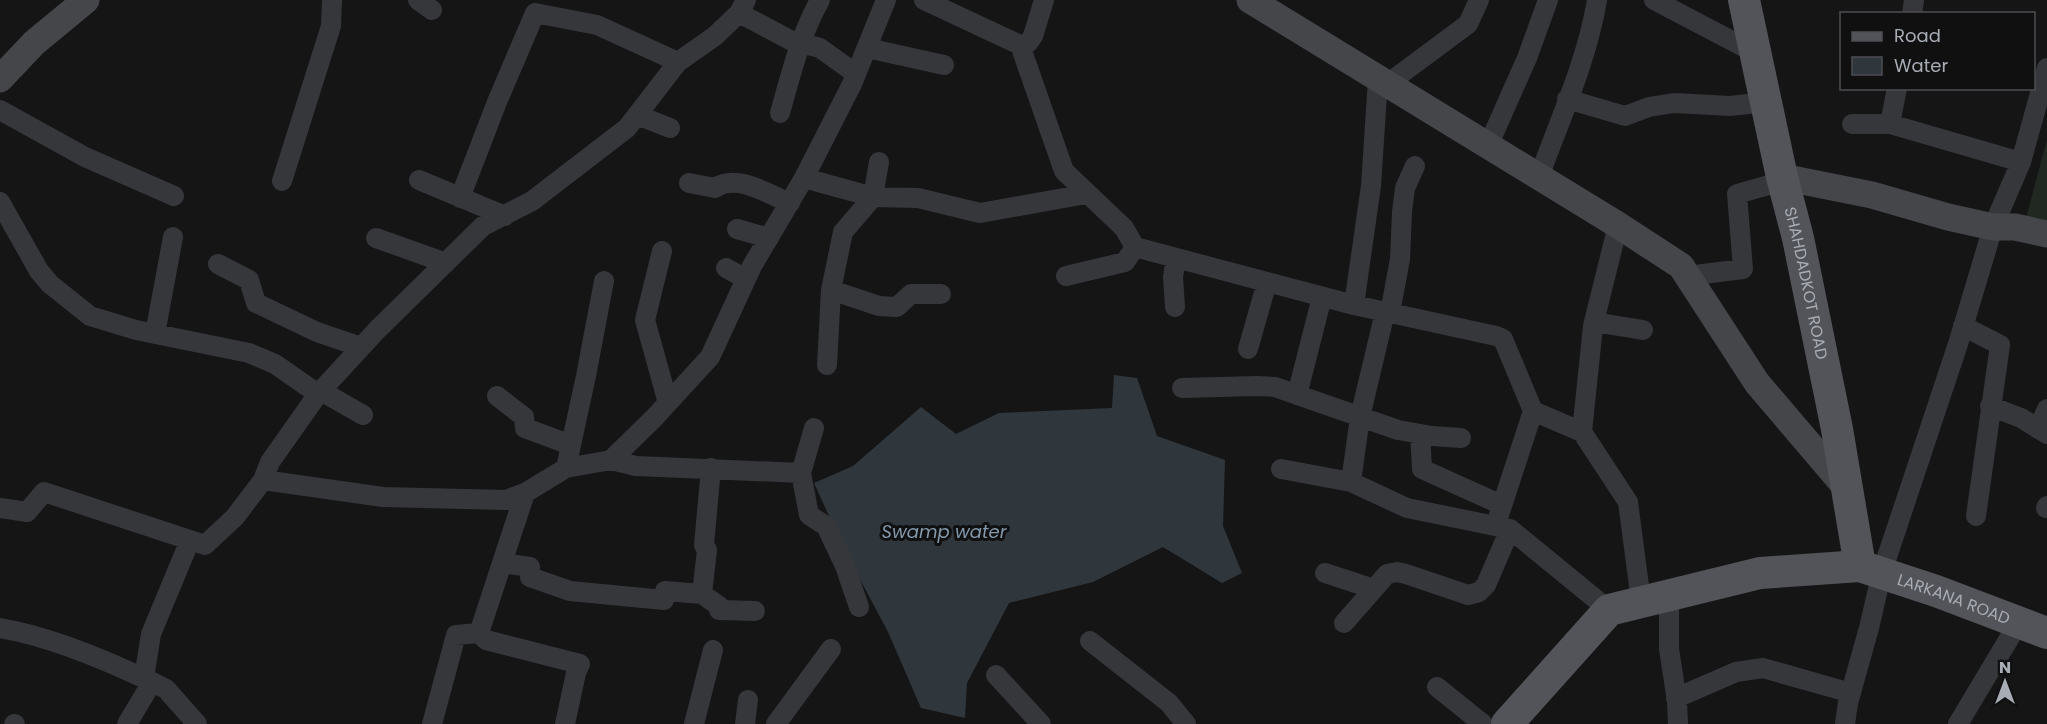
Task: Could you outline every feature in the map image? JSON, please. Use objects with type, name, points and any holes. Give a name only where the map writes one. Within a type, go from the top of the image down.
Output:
[{"type":"main road","points":[[1250,0],[1618,225],[1681,266],[1757,383],[1849,491]]},
{"type":"main road","name":"SHAHDADKOT ROAD","points":[[1744,0],[1783,179],[1801,249],[1849,491],[1871,569]]},
{"type":"main road","points":[[0,79],[80,1]]},
{"type":"main road","points":[[1783,179],[1872,195],[1948,217],[1993,227],[2015,227],[2047,234]]},
{"type":"main road","points":[[1507,724],[1609,610],[1760,573],[1871,569]]},
{"type":"main road","name":"LARKANA ROAD","points":[[1871,569],[2033,628]]},
{"type":"street","points":[[282,181],[331,26],[332,0]]},
{"type":"street","points":[[780,113],[800,43],[820,0]]},
{"type":"street","points":[[611,460],[710,357],[746,279],[804,178],[856,74],[886,0]]},
{"type":"street","points":[[924,0],[1020,45],[1028,43],[1033,36],[1044,0]]},
{"type":"street","points":[[1354,305],[1371,186],[1382,82],[1468,24],[1479,0]]},
{"type":"street","points":[[1488,146],[1527,58],[1548,0]]},
{"type":"street","points":[[1539,177],[1594,22],[1597,0]]},
{"type":"street","points":[[1654,0],[1756,54]]},
{"type":"street","points":[[0,508],[27,512],[44,492],[205,545],[236,517],[263,480],[270,462],[320,393],[361,347],[483,226],[532,201],[627,128],[678,62],[715,36],[742,6],[790,40],[820,48],[856,74]]},
{"type":"street","points":[[460,198],[535,12],[597,25],[678,62]]},
{"type":"street","points":[[1020,45],[1064,171],[1124,228],[1135,247],[1322,297],[1503,339],[1533,411],[1502,505],[1502,528],[1486,585],[1479,592],[1468,595],[1397,572],[1387,574],[1344,623]]},
{"type":"street","points":[[867,48],[945,65]]},
{"type":"street","points":[[1845,724],[1869,628],[1871,569],[1963,326],[1993,227],[2021,162],[2047,68]]},
{"type":"street","points":[[1890,124],[1897,90]]},
{"type":"street","points":[[1568,99],[1625,116],[1649,107],[1674,104],[1730,106],[1767,102]]},
{"type":"street","points":[[0,110],[85,157],[174,196]]},
{"type":"street","points":[[637,115],[670,128]]},
{"type":"street","points":[[1852,124],[1890,124],[2021,162]]},
{"type":"street","points":[[827,365],[831,290],[843,232],[873,197],[879,162]]},
{"type":"street","points":[[1351,483],[1360,417],[1400,259],[1405,188],[1415,166]]},
{"type":"street","points":[[804,178],[873,197],[918,198],[980,213],[1086,194]]},
{"type":"street","points":[[1687,276],[1743,269],[1737,194],[1783,179]]},
{"type":"street","points":[[419,180],[505,216]]},
{"type":"street","points":[[689,183],[715,188],[723,183],[738,182],[790,203]]},
{"type":"street","points":[[0,202],[10,216],[39,271],[50,285],[90,316],[155,334],[249,353],[274,364],[320,393],[363,415]]},
{"type":"street","points":[[1582,432],[1594,322],[1618,225]]},
{"type":"street","points":[[737,229],[769,238]]},
{"type":"street","points":[[155,334],[173,237]]},
{"type":"street","points":[[376,238],[446,263]]},
{"type":"street","points":[[1066,276],[1125,262],[1135,247]]},
{"type":"street","points":[[662,251],[645,320],[668,403]]},
{"type":"street","points":[[1175,307],[1173,277],[1176,258]]},
{"type":"street","points":[[218,264],[249,280],[256,303],[317,332],[361,347]]},
{"type":"street","points":[[726,268],[746,279]]},
{"type":"street","points":[[566,468],[604,281]]},
{"type":"street","points":[[1248,349],[1267,282]]},
{"type":"street","points":[[831,290],[879,306],[897,307],[911,294],[941,294]]},
{"type":"street","points":[[1297,395],[1322,297]]},
{"type":"street","points":[[1594,322],[1643,330]]},
{"type":"street","points":[[1963,326],[2000,345],[1976,516]]},
{"type":"street","points":[[1182,388],[1275,387],[1398,430],[1461,438]]},
{"type":"street","points":[[497,396],[524,417],[525,428],[571,445]]},
{"type":"street","points":[[1990,406],[2021,418],[2043,432],[2047,409]]},
{"type":"street","points":[[1533,411],[1582,432],[1628,502],[1669,649],[1678,724]]},
{"type":"street","points":[[814,428],[801,473],[808,515],[826,526],[845,566],[859,607]]},
{"type":"street","points":[[1420,434],[1422,469],[1502,505]]},
{"type":"street","points":[[263,480],[383,497],[506,500],[525,493],[566,468],[611,460],[636,466],[801,473]]},
{"type":"street","points":[[702,594],[707,550],[704,545],[711,468]]},
{"type":"street","points":[[1281,469],[1351,483],[1407,508],[1502,528],[1609,610]]},
{"type":"street","points":[[480,633],[525,493]]},
{"type":"street","points":[[127,724],[148,680],[151,634],[190,540]]},
{"type":"street","points":[[502,563],[530,567],[530,577],[570,591],[664,600],[666,591],[702,594],[719,606],[719,610],[755,611]]},
{"type":"street","points":[[1325,573],[1374,589]]},
{"type":"street","points":[[0,628],[18,631],[62,645],[148,680],[166,689],[197,724]]},
{"type":"street","points":[[1958,724],[2033,628]]},
{"type":"street","points":[[432,724],[456,635],[480,633]]},
{"type":"street","points":[[480,633],[486,640],[580,664],[576,673],[566,724]]},
{"type":"street","points":[[1090,641],[1169,703],[1181,722]]},
{"type":"street","points":[[776,724],[831,649]]},
{"type":"street","points":[[694,724],[713,650]]},
{"type":"street","points":[[1676,698],[1736,672],[1764,668],[1851,693]]},
{"type":"street","points":[[996,675],[1041,724]]},
{"type":"street","points":[[1437,687],[1483,724]]},
{"type":"street","points":[[745,724],[748,700]]},
{"type":"shaded area","points":[[2047,139],[2047,225],[2026,218]]},
{"type":"water","name":"Swamp water","points":[[1114,375],[1137,378],[1157,436],[1225,460],[1223,526],[1242,573],[1222,583],[1163,547],[1093,582],[1009,603],[967,683],[965,718],[921,708],[888,632],[845,551],[814,483],[853,466],[921,407],[956,434],[999,413],[1112,408]]}]
